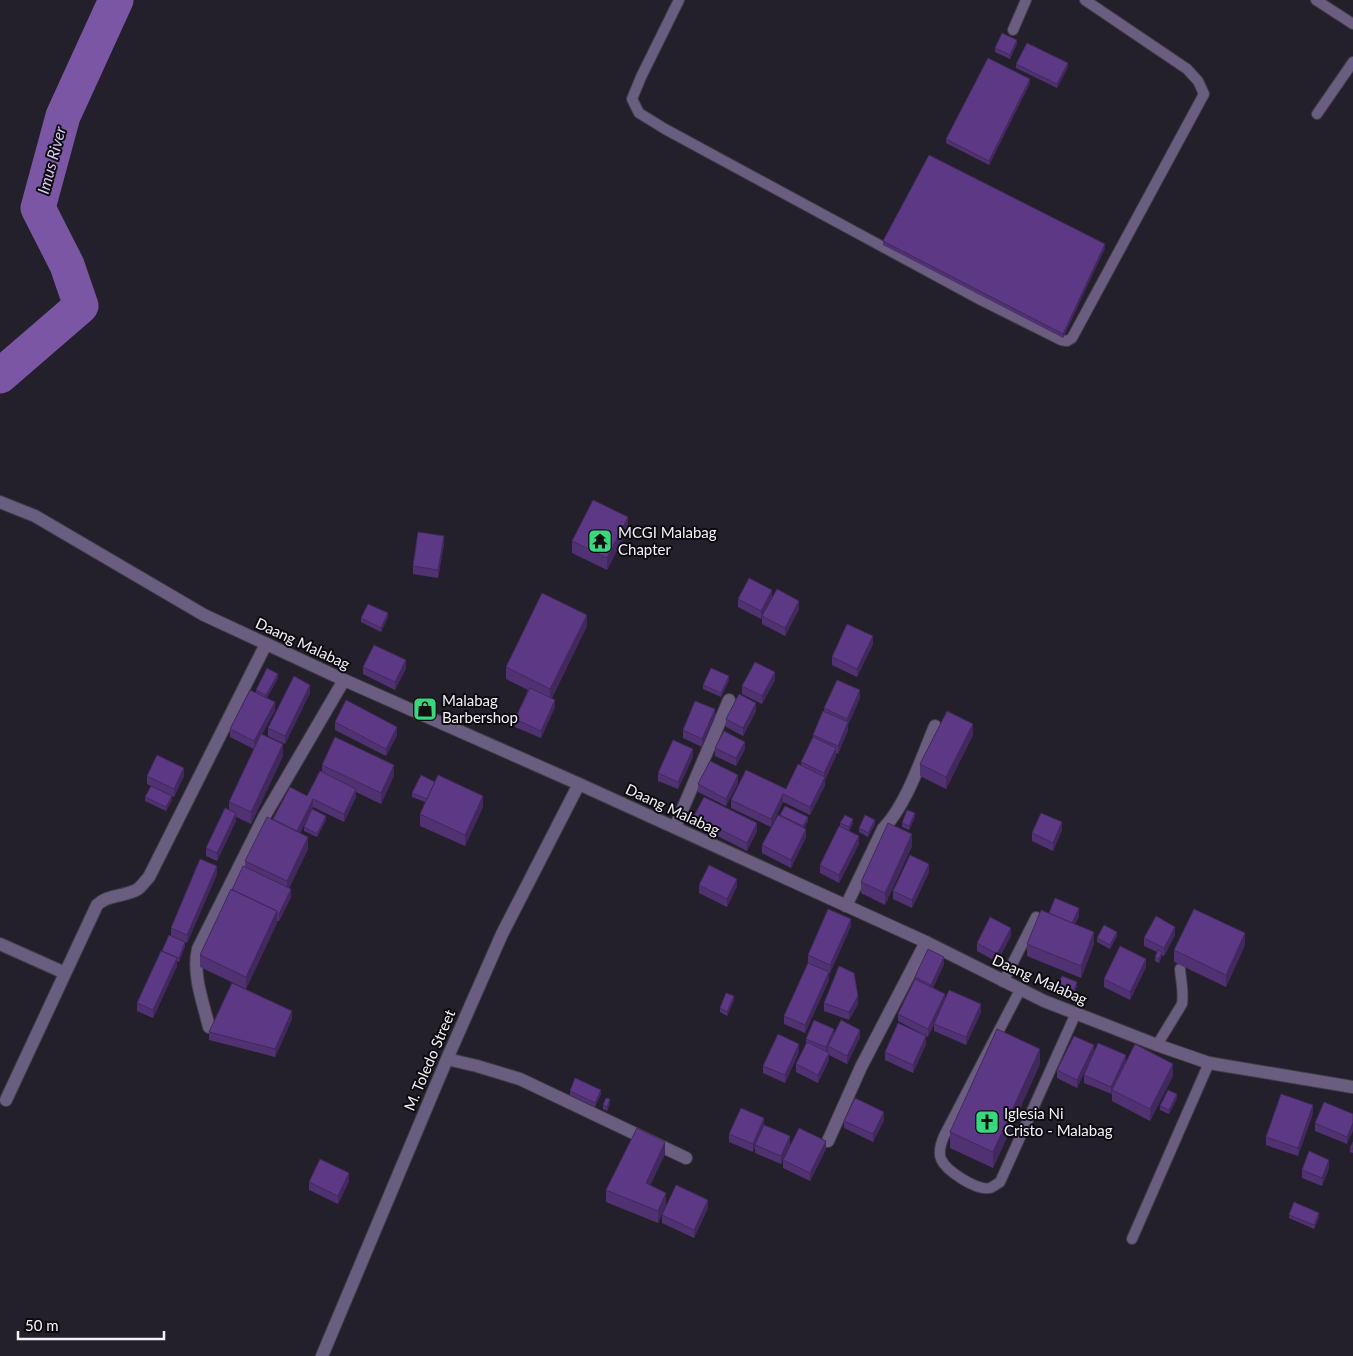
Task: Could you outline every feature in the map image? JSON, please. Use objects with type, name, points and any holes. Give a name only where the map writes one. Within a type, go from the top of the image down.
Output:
[{"type":"street","name":"Daang Malabag","points":[[0,502],[34,516],[204,615],[926,942],[1020,990],[1157,1045],[1209,1063],[1353,1087]]},
{"type":"street","points":[[6,1100],[96,905],[103,899],[138,889],[149,877],[266,644]]},
{"type":"street","points":[[210,1027],[197,975],[195,962],[198,949],[264,817],[344,680]]},
{"type":"street","points":[[674,827],[729,700]]},
{"type":"street","points":[[846,906],[883,830],[900,806],[935,726]]},
{"type":"street","name":"M. Toledo Street","points":[[322,1356],[447,1059],[502,934],[579,784]]},
{"type":"street","points":[[828,1141],[861,1067],[926,942]]},
{"type":"street","points":[[0,944],[65,973]]},
{"type":"street","points":[[447,1059],[520,1079],[686,1158]]},
{"type":"lane","points":[[679,0],[632,99],[639,113],[982,300],[1061,340],[1067,341],[1072,338],[1204,94],[1198,81],[1187,69],[1085,0]]},
{"type":"lane","points":[[1013,30],[1026,0]]},
{"type":"lane","points":[[1316,0],[1353,24]]},
{"type":"lane","points":[[1317,114],[1353,62]]},
{"type":"lane","points":[[1003,982],[1036,917]]},
{"type":"lane","points":[[1157,1045],[1182,1004],[1180,970]]},
{"type":"lane","points":[[1020,990],[940,1145],[940,1158],[950,1171],[977,1187],[990,1188],[1000,1182],[1076,1013]]},
{"type":"lane","points":[[1132,1239],[1209,1063]]},
{"type":"building","points":[[1002,33],[1017,40],[1010,55],[995,48]]},
{"type":"building","points":[[1027,43],[1068,63],[1057,84],[1016,64]]},
{"type":"building","points":[[988,58],[1030,79],[989,161],[946,139]]},
{"type":"building","points":[[929,155],[1105,244],[1063,334],[883,241]]},
{"type":"building","name":"MCGI Malabag Chapter","points":[[593,500],[628,517],[607,558],[572,541]]},
{"type":"building","points":[[418,532],[444,536],[438,570],[413,566]]},
{"type":"building","points":[[749,578],[772,590],[761,611],[738,599]]},
{"type":"building","points":[[777,589],[799,601],[785,628],[762,616]]},
{"type":"building","points":[[542,593],[587,615],[550,689],[506,667]]},
{"type":"building","points":[[368,604],[388,613],[381,628],[361,618]]},
{"type":"building","points":[[847,624],[873,636],[857,669],[832,657]]},
{"type":"building","points":[[374,645],[406,660],[395,682],[363,667]]},
{"type":"building","points":[[755,662],[775,672],[762,696],[742,686]]},
{"type":"building","points":[[267,668],[278,674],[266,695],[256,690]]},
{"type":"building","points":[[711,668],[729,676],[721,693],[703,685]]},
{"type":"building","points":[[294,676],[310,685],[285,736],[268,728]]},
{"type":"building","points":[[837,680],[860,690],[847,719],[824,708]]},
{"type":"building","points":[[530,688],[555,700],[541,731],[515,719]]},
{"type":"building","points":[[250,690],[275,702],[254,741],[230,729]]},
{"type":"building","points":[[739,694],[756,703],[743,728],[726,719]]},
{"type":"building","points":[[346,700],[397,727],[386,749],[335,722]]},
{"type":"building","points":[[695,701],[715,709],[702,739],[683,730]]},
{"type":"building","points":[[823,711],[848,722],[838,746],[813,735]]},
{"type":"building","points":[[947,711],[973,724],[946,777],[920,764]]},
{"type":"building","points":[[724,731],[745,742],[736,758],[715,748]]},
{"type":"building","points":[[261,734],[283,744],[251,812],[229,802]]},
{"type":"building","points":[[335,737],[394,765],[381,793],[322,765]]},
{"type":"building","points":[[813,737],[836,748],[824,773],[801,762]]},
{"type":"building","points":[[673,740],[693,749],[678,782],[658,773]]},
{"type":"building","points":[[157,755],[184,768],[174,789],[147,776]]},
{"type":"building","points":[[710,761],[738,775],[726,799],[698,784]]},
{"type":"building","points":[[798,764],[825,777],[810,807],[783,794],[771,819],[731,800],[746,770],[786,789]]},
{"type":"building","points":[[320,771],[356,789],[344,814],[313,799],[297,831],[273,819],[290,787],[307,796]]},
{"type":"building","points":[[421,775],[435,782],[427,799],[412,793]]},
{"type":"building","points":[[438,775],[483,796],[465,835],[420,814]]},
{"type":"building","points":[[151,786],[172,796],[166,807],[145,797]]},
{"type":"building","points":[[704,797],[757,823],[747,843],[694,816]]},
{"type":"building","points":[[785,806],[808,817],[803,826],[780,815]]},
{"type":"building","points":[[225,808],[236,813],[217,853],[206,848]]},
{"type":"building","points":[[312,809],[326,816],[317,834],[304,827]]},
{"type":"building","points":[[907,810],[915,813],[909,826],[902,823]]},
{"type":"building","points":[[1041,813],[1062,822],[1053,843],[1032,833]]},
{"type":"building","points":[[778,815],[806,829],[791,860],[762,845]]},
{"type":"building","points":[[845,815],[853,819],[849,827],[840,823]]},
{"type":"building","points":[[865,815],[875,820],[868,833],[859,828]]},
{"type":"building","points":[[267,817],[308,837],[287,881],[245,861]]},
{"type":"building","points":[[888,823],[912,834],[885,893],[861,882]]},
{"type":"building","points":[[839,826],[859,836],[839,875],[820,865]]},
{"type":"building","points":[[910,855],[929,864],[912,900],[893,891]]},
{"type":"building","points":[[200,859],[217,866],[187,935],[171,928]]},
{"type":"building","points":[[709,865],[737,879],[727,899],[699,885]]},
{"type":"building","points":[[243,866],[291,889],[279,914],[277,911],[232,890]]},
{"type":"building","points":[[231,889],[277,911],[246,977],[200,955]]},
{"type":"building","points":[[1055,898],[1079,908],[1072,923],[1049,913]]},
{"type":"building","points":[[828,909],[851,919],[830,965],[808,955]]},
{"type":"building","points":[[1194,909],[1245,933],[1226,975],[1174,950]]},
{"type":"building","points":[[1041,910],[1094,932],[1081,966],[1027,944]]},
{"type":"building","points":[[1156,916],[1175,927],[1164,948],[1144,938]]},
{"type":"building","points":[[990,917],[1011,928],[997,954],[977,943]]},
{"type":"building","points":[[1104,925],[1117,932],[1110,945],[1097,938]]},
{"type":"building","points":[[169,935],[185,942],[179,958],[162,951]]},
{"type":"building","points":[[1120,946],[1146,959],[1130,992],[1104,979]]},
{"type":"building","points":[[928,949],[944,957],[931,985],[915,977]]},
{"type":"building","points":[[1158,950],[1162,952],[1159,959],[1155,957]]},
{"type":"building","points":[[161,951],[177,958],[153,1010],[137,1003]]},
{"type":"building","points":[[808,963],[829,972],[805,1025],[784,1016]]},
{"type":"building","points":[[839,966],[854,973],[858,996],[849,1012],[824,1003]]},
{"type":"building","points":[[1062,976],[1077,982],[1073,992],[1058,985]]},
{"type":"building","points":[[915,979],[945,994],[928,1029],[898,1014]]},
{"type":"building","points":[[232,983],[292,1011],[275,1049],[209,1032]]},
{"type":"building","points":[[949,990],[981,1004],[966,1037],[934,1024]]},
{"type":"building","points":[[726,993],[734,996],[727,1012],[720,1008]]},
{"type":"building","points":[[814,1020],[834,1029],[826,1047],[806,1039]]},
{"type":"building","points":[[841,1020],[860,1030],[847,1056],[828,1046]]},
{"type":"building","points":[[898,1023],[926,1036],[913,1065],[885,1052]]},
{"type":"building","points":[[997,1029],[1040,1049],[993,1152],[950,1132]]},
{"type":"building","points":[[778,1034],[799,1044],[785,1075],[763,1066]]},
{"type":"building","points":[[1074,1036],[1094,1045],[1077,1080],[1057,1070]]},
{"type":"building","points":[[807,1042],[829,1053],[818,1075],[796,1064]]},
{"type":"building","points":[[1098,1043],[1126,1055],[1111,1087],[1084,1075]]},
{"type":"building","points":[[1135,1044],[1173,1064],[1150,1109],[1112,1090]]},
{"type":"building","points":[[575,1078],[601,1090],[595,1103],[570,1091]]},
{"type":"building","points":[[1168,1090],[1177,1094],[1169,1110],[1160,1106]]},
{"type":"building","points":[[1281,1094],[1313,1105],[1298,1148],[1266,1137]]},
{"type":"building","points":[[606,1098],[610,1099],[607,1107],[603,1105]]},
{"type":"building","points":[[855,1098],[884,1112],[873,1134],[844,1121]]},
{"type":"building","points":[[1324,1102],[1353,1114],[1353,1123],[1347,1137],[1315,1123]]},
{"type":"building","points":[[741,1108],[764,1118],[753,1144],[729,1134]]},
{"type":"building","points":[[764,1125],[790,1136],[781,1156],[755,1145]]},
{"type":"building","points":[[637,1128],[665,1142],[646,1183],[666,1193],[658,1211],[606,1190]]},
{"type":"building","points":[[799,1128],[826,1141],[810,1173],[783,1160]]},
{"type":"building","points":[[1309,1151],[1329,1160],[1322,1178],[1302,1170]]},
{"type":"building","points":[[320,1159],[349,1173],[338,1196],[309,1182]]},
{"type":"building","points":[[676,1185],[708,1200],[694,1230],[662,1215]]},
{"type":"building","points":[[1294,1202],[1319,1213],[1314,1225],[1289,1215]]},
{"type":"waterway","name":"Imus River","points":[[0,376],[81,306],[67,265],[38,208],[63,116],[116,0]]},
{"type":"place","name":"MCGI Malabag Chapter","points":[[600,541]]},
{"type":"place","name":"Malabag Barbershop","points":[[425,709]]},
{"type":"place","name":"Iglesia Ni Cristo - Malabag","points":[[987,1122]]}]
